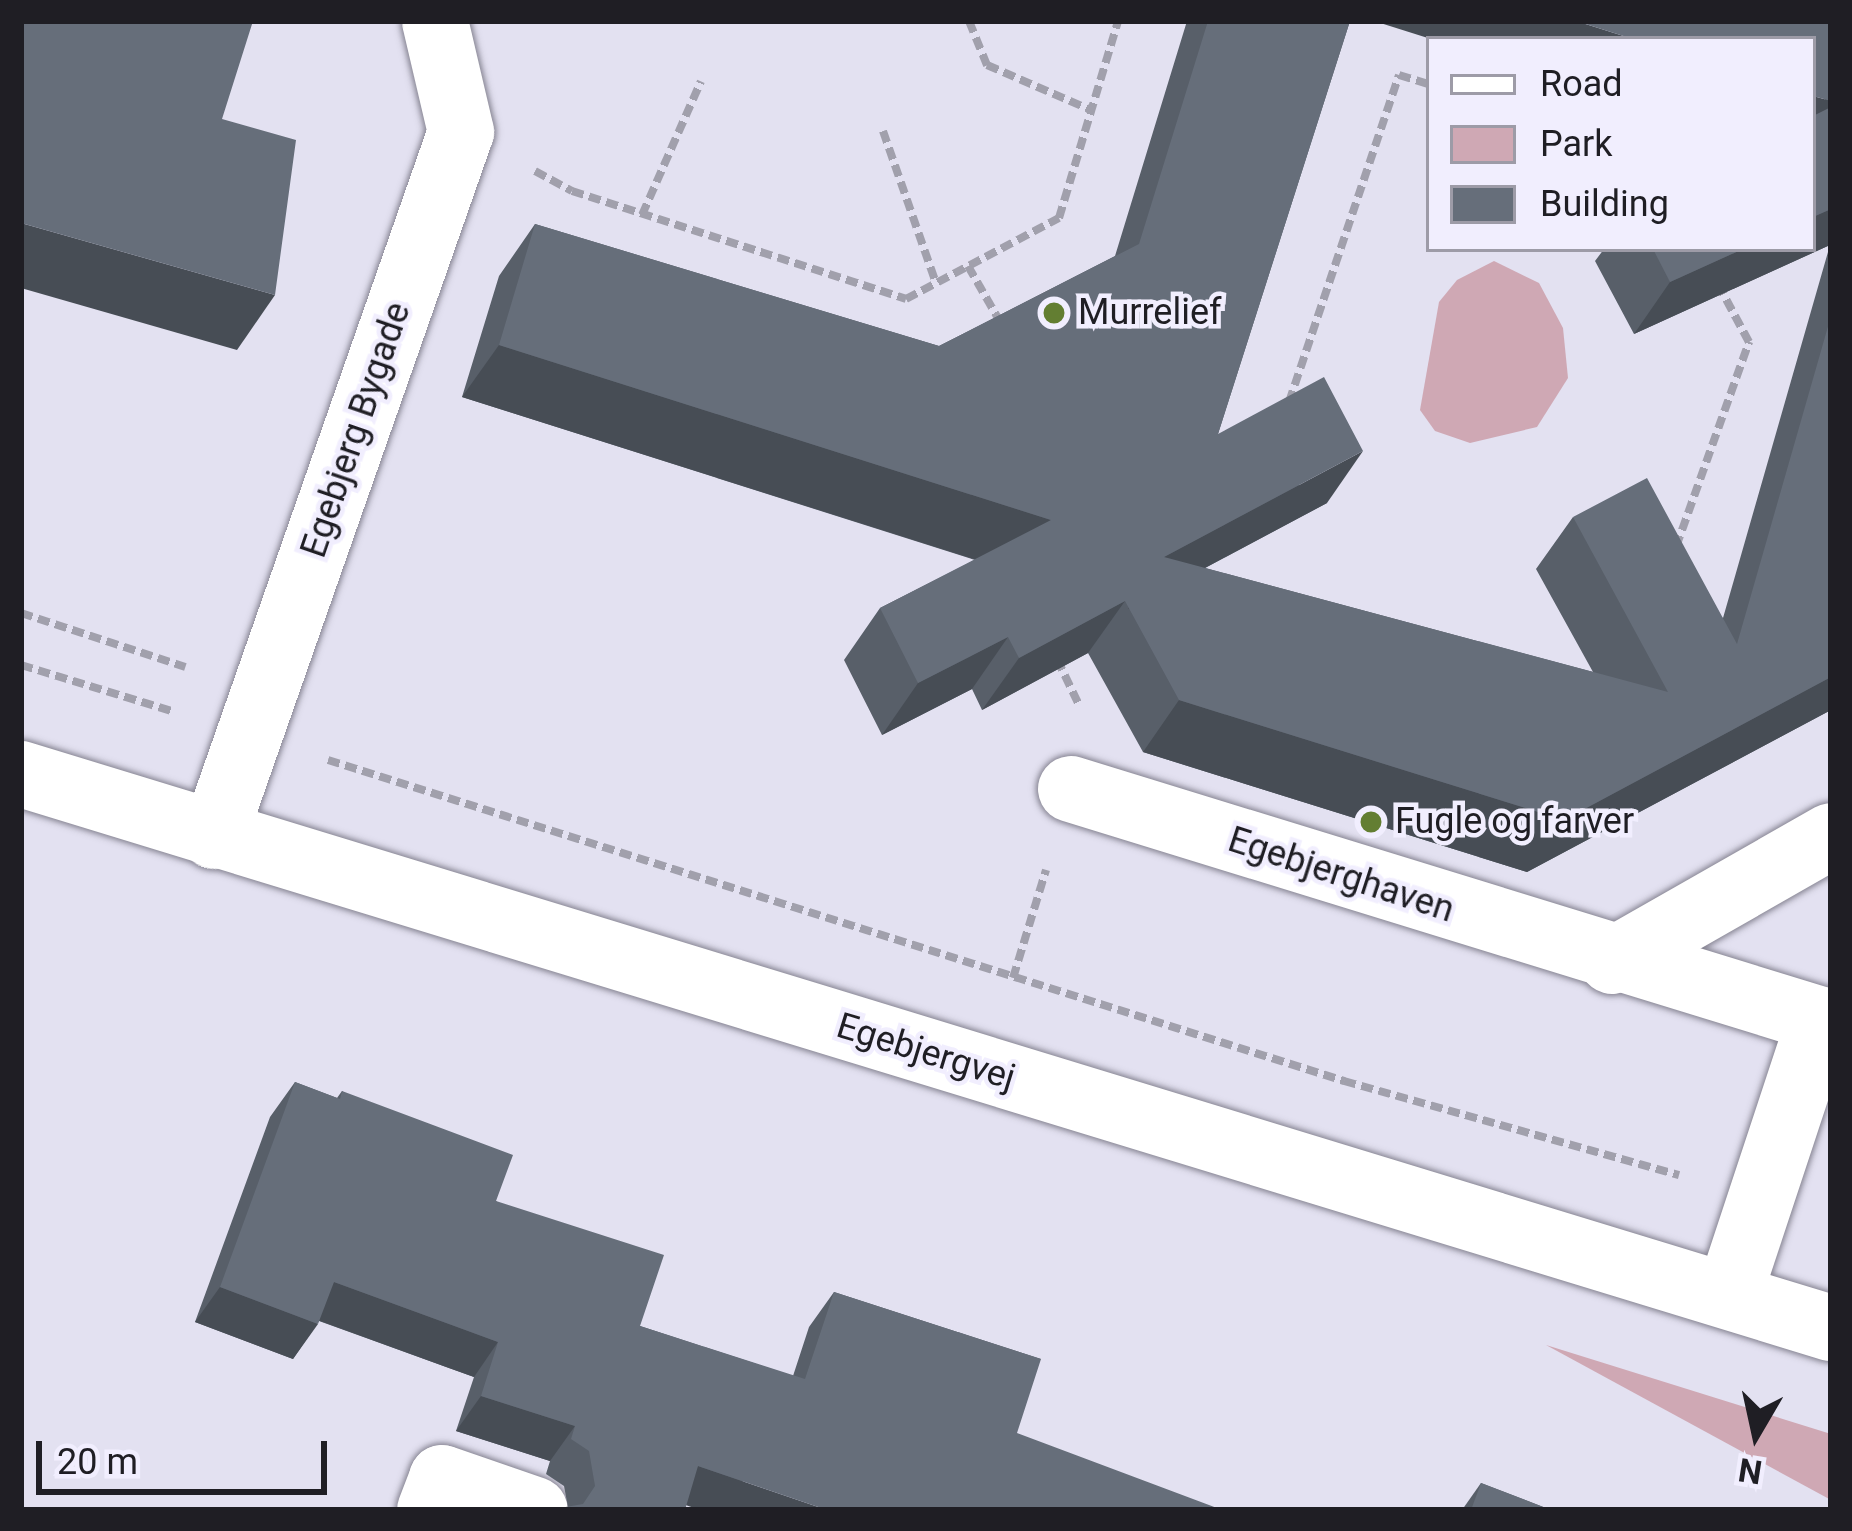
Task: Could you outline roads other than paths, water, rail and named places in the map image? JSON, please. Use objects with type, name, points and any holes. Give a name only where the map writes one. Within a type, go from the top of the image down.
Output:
[{"type":"street","name":"Egebjerg Bygade","points":[[214,836],[460,132],[435,21]]},
{"type":"street","name":"Egebjergvej","points":[[21,774],[1831,1328]]},
{"type":"street","name":"Egebjerghaven","points":[[1071,790],[1612,961],[1826,1022],[1729,1295]]},
{"type":"street","points":[[1612,961],[1831,836]]},
{"type":"street","points":[[430,1510],[442,1478],[535,1510]]},
{"type":"place","name":"Murrelief","points":[[1054,313]]},
{"type":"place","name":"Fugle og farver","points":[[1371,822]]}]
